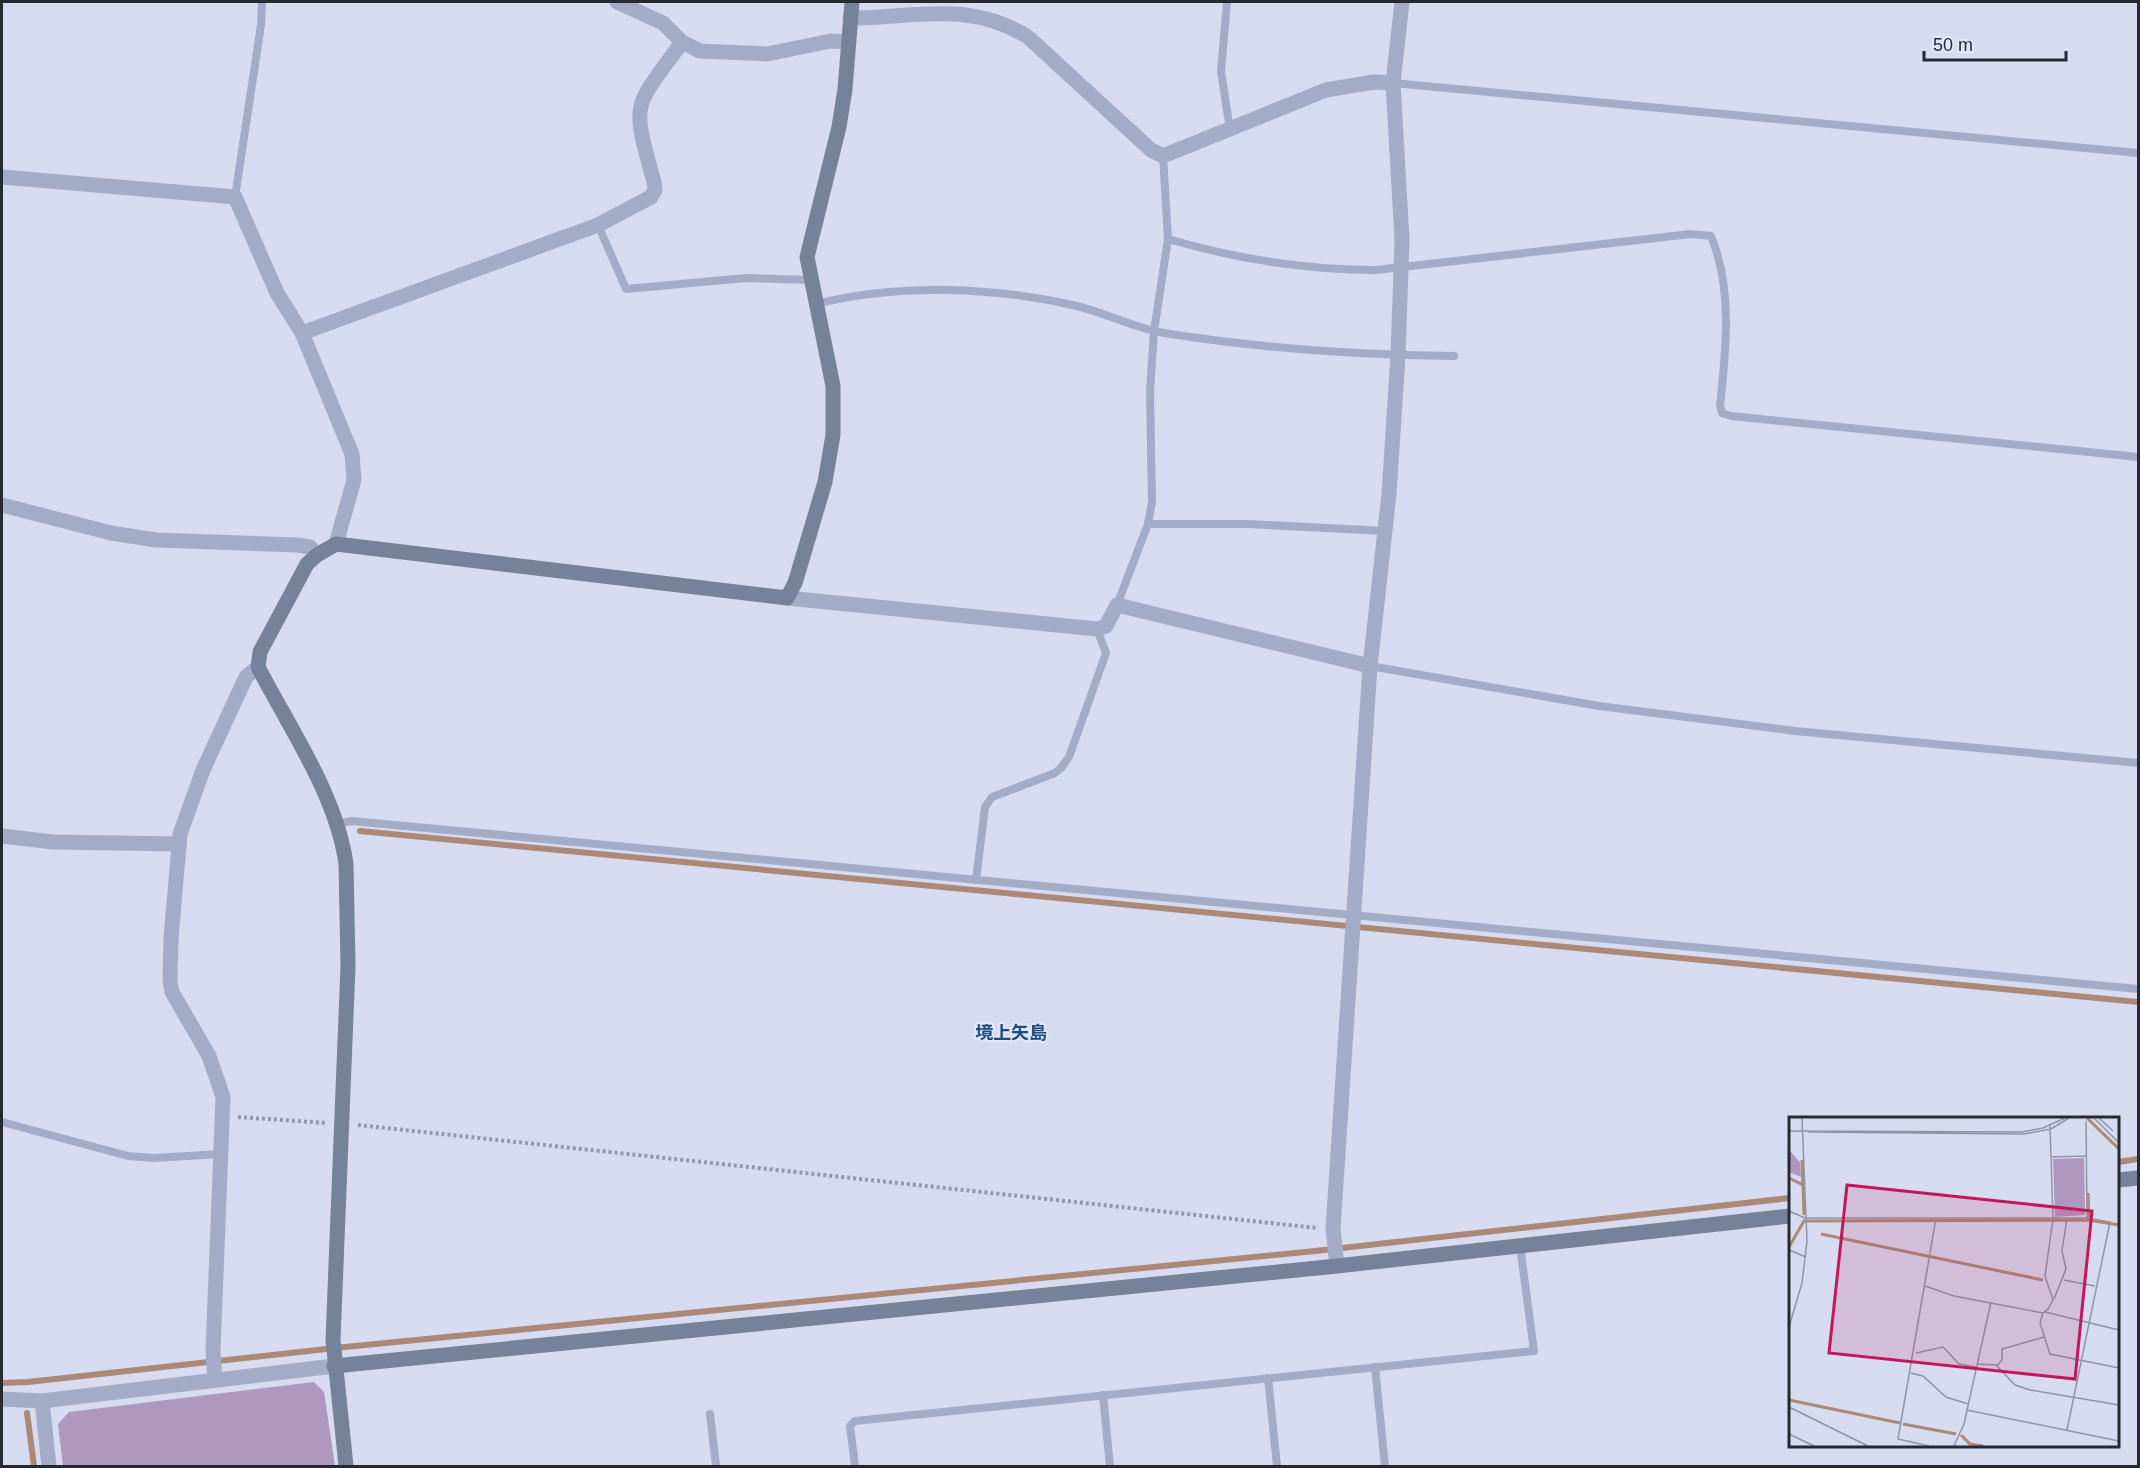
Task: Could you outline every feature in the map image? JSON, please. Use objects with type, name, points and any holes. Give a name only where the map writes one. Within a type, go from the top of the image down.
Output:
[{"type":"street","points":[[617,2],[663,23],[682,42],[700,51],[756,55],[831,41],[849,42]]},
{"type":"street","points":[[787,598],[795,583],[825,482],[833,435],[833,386],[807,257],[810,236],[839,127],[852,2]]},
{"type":"street","points":[[1337,1266],[1333,1229],[1370,666],[1385,531],[1398,356],[1401,267],[1393,83],[1402,2]]},
{"type":"street","points":[[850,18],[948,12],[992,19],[1009,26],[1028,38],[1150,150],[1163,156],[1326,90],[1374,82],[1393,83]]},
{"type":"street","points":[[302,333],[597,225],[641,204],[655,190],[639,127],[640,102],[660,68],[682,42]]},
{"type":"street","points":[[2,177],[235,197],[277,292],[302,333],[352,454],[355,469],[351,494],[336,544]]},
{"type":"street","points":[[2,505],[111,533],[156,540],[298,545],[310,547],[317,555]]},
{"type":"street","points":[[215,1379],[213,1352],[223,1098],[218,1076],[172,992],[170,981],[179,844],[203,770],[246,677],[258,667],[264,643],[297,579],[317,555],[336,544],[787,598],[1097,629],[1106,626],[1117,604],[1370,666]]},
{"type":"street","points":[[258,667],[319,784],[344,847],[349,896],[343,1124],[333,1340],[346,1467]]},
{"type":"street","points":[[2,836],[53,842],[179,844]]},
{"type":"street","points":[[2119,1180],[2139,1178]]},
{"type":"street","points":[[2,1399],[42,1401],[334,1363],[1337,1266],[1789,1216]]},
{"type":"street","points":[[42,1401],[49,1467]]},
{"type":"lane","points":[[235,197],[261,25],[262,2]]},
{"type":"lane","points":[[1227,2],[1221,71],[1230,130]]},
{"type":"lane","points":[[1393,83],[2139,153]]},
{"type":"lane","points":[[1117,604],[1148,524],[1152,480],[1150,391],[1154,331],[1168,239],[1163,156]]},
{"type":"lane","points":[[597,225],[626,289],[746,278],[810,280]]},
{"type":"lane","points":[[1168,239],[1262,262],[1328,270],[1401,267],[1691,234],[1711,236],[1719,259],[1725,299],[1727,342],[1720,406],[1722,413],[1731,416],[2139,458]]},
{"type":"lane","points":[[816,304],[873,295],[955,290],[1020,296],[1078,306],[1154,331],[1283,347],[1398,356],[1454,356]]},
{"type":"lane","points":[[1148,524],[1248,524],[1385,531]]},
{"type":"lane","points":[[976,880],[981,824],[985,807],[993,796],[1054,773],[1069,757],[1106,654],[1097,629]]},
{"type":"lane","points":[[1370,666],[1622,709],[1795,731],[2139,763]]},
{"type":"lane","points":[[336,824],[352,821],[2139,989]]},
{"type":"lane","points":[[2,1122],[128,1156],[154,1158],[221,1154]]},
{"type":"lane","points":[[855,1467],[850,1426],[855,1421],[1534,1351],[1520,1246]]},
{"type":"lane","points":[[1376,1367],[1385,1467]]},
{"type":"lane","points":[[1268,1378],[1277,1467]]},
{"type":"lane","points":[[1103,1395],[1110,1467]]},
{"type":"lane","points":[[710,1414],[716,1467]]},
{"type":"path","points":[[222,1116],[343,1124],[1333,1229]]},
{"type":"shaded area","points":[[314,1382],[324,1392],[335,1466],[63,1466],[58,1424],[69,1412]]},
{"type":"waterway","points":[[360,831],[2138,1002]]},
{"type":"waterway","points":[[2119,1162],[2138,1159]]},
{"type":"waterway","points":[[2,1383],[1315,1251],[1789,1198]]},
{"type":"waterway","points":[[27,1413],[34,1466]]},
{"type":"district","name":"境上矢島","points":[[1011,1033]]}]
